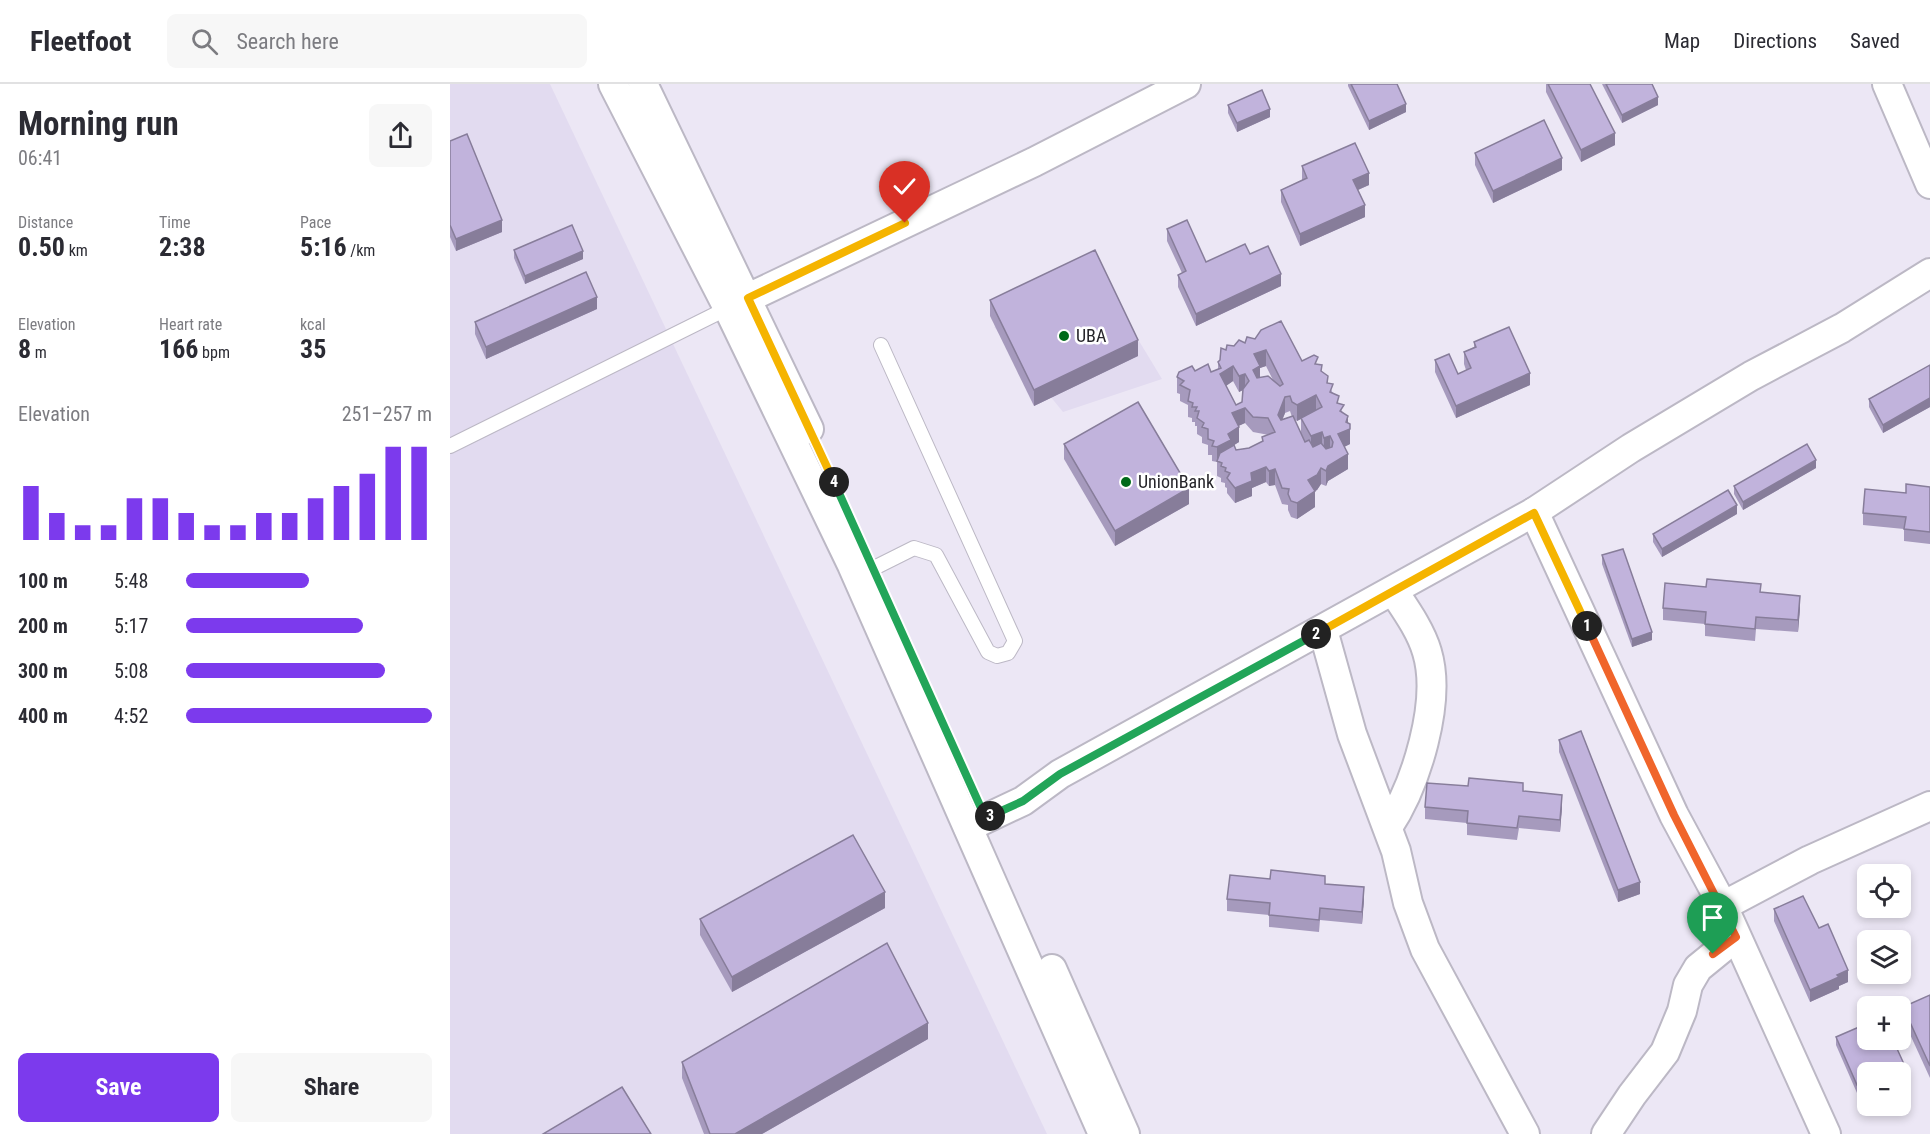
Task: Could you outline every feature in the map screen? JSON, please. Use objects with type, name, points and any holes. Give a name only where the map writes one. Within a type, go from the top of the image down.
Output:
[{"type":"street","points":[[613,84],[738,303],[874,568],[1103,1134]]},
{"type":"street","points":[[643,84],[858,578],[1125,1134]]},
{"type":"street","points":[[738,303],[1034,162],[1186,84]]},
{"type":"street","points":[[1887,84],[1930,184]]},
{"type":"street","points":[[977,823],[1023,801],[1060,774],[1534,513],[1631,448],[1751,376],[1842,328],[1930,273]]},
{"type":"street","points":[[1534,513],[1674,815],[1723,906],[1826,1134]]},
{"type":"street","points":[[1388,827],[1400,810],[1412,781],[1430,702],[1432,676],[1427,650],[1394,592]]},
{"type":"street","points":[[1323,630],[1352,734],[1388,827],[1408,903],[1425,949],[1525,1134]]},
{"type":"street","points":[[1723,906],[1810,860],[1930,806]]},
{"type":"street","points":[[1606,1134],[1665,1052],[1682,1011],[1688,984],[1698,968],[1736,937]]},
{"type":"lane","points":[[450,447],[738,303]]},
{"type":"lane","points":[[874,568],[914,548],[936,555],[988,652],[997,656],[1008,653],[1015,641],[881,345]]},
{"type":"shaded area","points":[[450,84],[550,84],[1047,1134],[450,1134]]},
{"type":"shaded area","name":"UBA","points":[[1101,278],[1162,379],[1063,412],[994,327]]},
{"type":"building","points":[[1351,84],[1397,84],[1406,104],[1369,121]]},
{"type":"building","points":[[1548,84],[1590,84],[1615,133],[1581,150]]},
{"type":"building","points":[[1606,84],[1652,84],[1658,97],[1622,115]]},
{"type":"building","points":[[1262,90],[1270,109],[1237,123],[1228,105]]},
{"type":"building","points":[[1544,120],[1562,158],[1493,191],[1475,153]]},
{"type":"building","points":[[467,134],[502,220],[456,239],[450,225],[450,141]]},
{"type":"building","points":[[1355,143],[1369,173],[1353,180],[1365,205],[1300,234],[1281,190],[1307,178],[1302,166]]},
{"type":"building","points":[[1187,220],[1206,262],[1245,244],[1250,254],[1268,246],[1281,274],[1196,314],[1178,275],[1186,271],[1167,229]]},
{"type":"building","points":[[572,225],[583,251],[525,276],[514,250]]},
{"type":"building","name":"UBA","points":[[1095,250],[1138,340],[1034,390],[990,300]]},
{"type":"building","points":[[586,272],[597,297],[486,347],[475,322]]},
{"type":"building","points":[[1281,321],[1302,361],[1314,355],[1318,357],[1315,364],[1322,365],[1321,371],[1328,376],[1327,383],[1333,384],[1330,392],[1339,396],[1337,403],[1344,405],[1340,411],[1348,416],[1346,422],[1350,424],[1350,429],[1338,434],[1348,454],[1328,466],[1326,471],[1321,468],[1317,475],[1308,480],[1315,491],[1297,503],[1291,501],[1288,494],[1289,489],[1282,488],[1275,469],[1269,471],[1266,467],[1251,473],[1252,481],[1235,488],[1227,478],[1230,473],[1221,466],[1222,463],[1217,461],[1220,453],[1234,445],[1236,450],[1249,448],[1263,441],[1262,437],[1275,432],[1268,418],[1253,417],[1245,408],[1232,413],[1239,427],[1228,434],[1231,440],[1217,447],[1212,446],[1214,441],[1208,439],[1208,429],[1202,427],[1204,423],[1197,418],[1199,411],[1195,411],[1197,407],[1192,407],[1193,403],[1188,401],[1190,390],[1180,385],[1184,381],[1177,377],[1179,372],[1192,366],[1195,371],[1208,364],[1211,372],[1221,368],[1218,362],[1221,348],[1226,350],[1227,345],[1234,346],[1239,340],[1245,343],[1247,337],[1255,339],[1261,330]],"holes":[[[1266,350],[1283,384],[1280,386],[1268,376],[1257,378],[1253,370],[1260,366],[1254,354]],[[1233,366],[1239,376],[1245,374],[1249,381],[1243,389],[1242,402],[1236,405],[1220,374]],[[1316,395],[1322,407],[1301,418],[1311,436],[1322,432],[1324,438],[1330,436],[1333,442],[1332,447],[1326,449],[1321,443],[1313,447],[1309,440],[1305,442],[1293,416],[1281,420],[1278,415],[1285,397],[1290,396],[1292,402],[1297,405]]]},
{"type":"building","points":[[1509,327],[1530,373],[1456,406],[1435,360],[1449,354],[1458,374],[1471,368],[1464,352],[1476,347],[1474,342]]},
{"type":"building","points":[[1930,365],[1930,398],[1883,425],[1869,399]]},
{"type":"building","name":"UnionBank","points":[[1138,402],[1189,488],[1115,531],[1064,444]]},
{"type":"building","points":[[1807,444],[1816,460],[1743,502],[1734,486]]},
{"type":"building","points":[[1906,484],[1930,487],[1930,532],[1904,529],[1906,517],[1863,513],[1865,489],[1906,493]]},
{"type":"building","points":[[1728,490],[1737,505],[1662,549],[1653,534]]},
{"type":"building","points":[[1623,549],[1652,632],[1632,639],[1602,555]]},
{"type":"building","points":[[1707,579],[1761,584],[1760,592],[1800,596],[1798,620],[1756,617],[1755,629],[1705,624],[1706,612],[1663,608],[1665,583],[1706,587]]},
{"type":"building","points":[[1581,731],[1640,882],[1618,890],[1559,740]]},
{"type":"building","points":[[1469,778],[1523,783],[1523,791],[1562,795],[1560,820],[1519,816],[1517,828],[1467,823],[1468,811],[1425,807],[1427,783],[1468,786]]},
{"type":"building","points":[[853,835],[885,892],[732,977],[700,919]]},
{"type":"building","points":[[1271,870],[1325,876],[1325,884],[1364,887],[1362,912],[1320,908],[1319,920],[1269,915],[1270,903],[1227,899],[1230,875],[1270,879]]},
{"type":"building","points":[[1803,896],[1819,928],[1828,924],[1848,970],[1837,975],[1839,977],[1810,990],[1774,909]]},
{"type":"building","points":[[887,943],[928,1023],[735,1134],[710,1134],[682,1062]]},
{"type":"building","points":[[1930,995],[1930,1066],[1911,1024],[1911,1003]]},
{"type":"building","points":[[1857,1028],[1857,1050],[1898,1050],[1903,1062],[1857,1062],[1857,1085],[1836,1037]]},
{"type":"building","points":[[622,1087],[651,1134],[543,1134]]},
{"type":"place","name":"UBA","points":[[1064,336]]},
{"type":"place","name":"UnionBank","points":[[1126,482]]},
{"type":"route","points":[[905,223],[748,298],[874,568],[986,819],[1023,801],[1060,774],[1534,513],[1630,723],[1674,815],[1723,906],[1736,937],[1713,954]]}]
